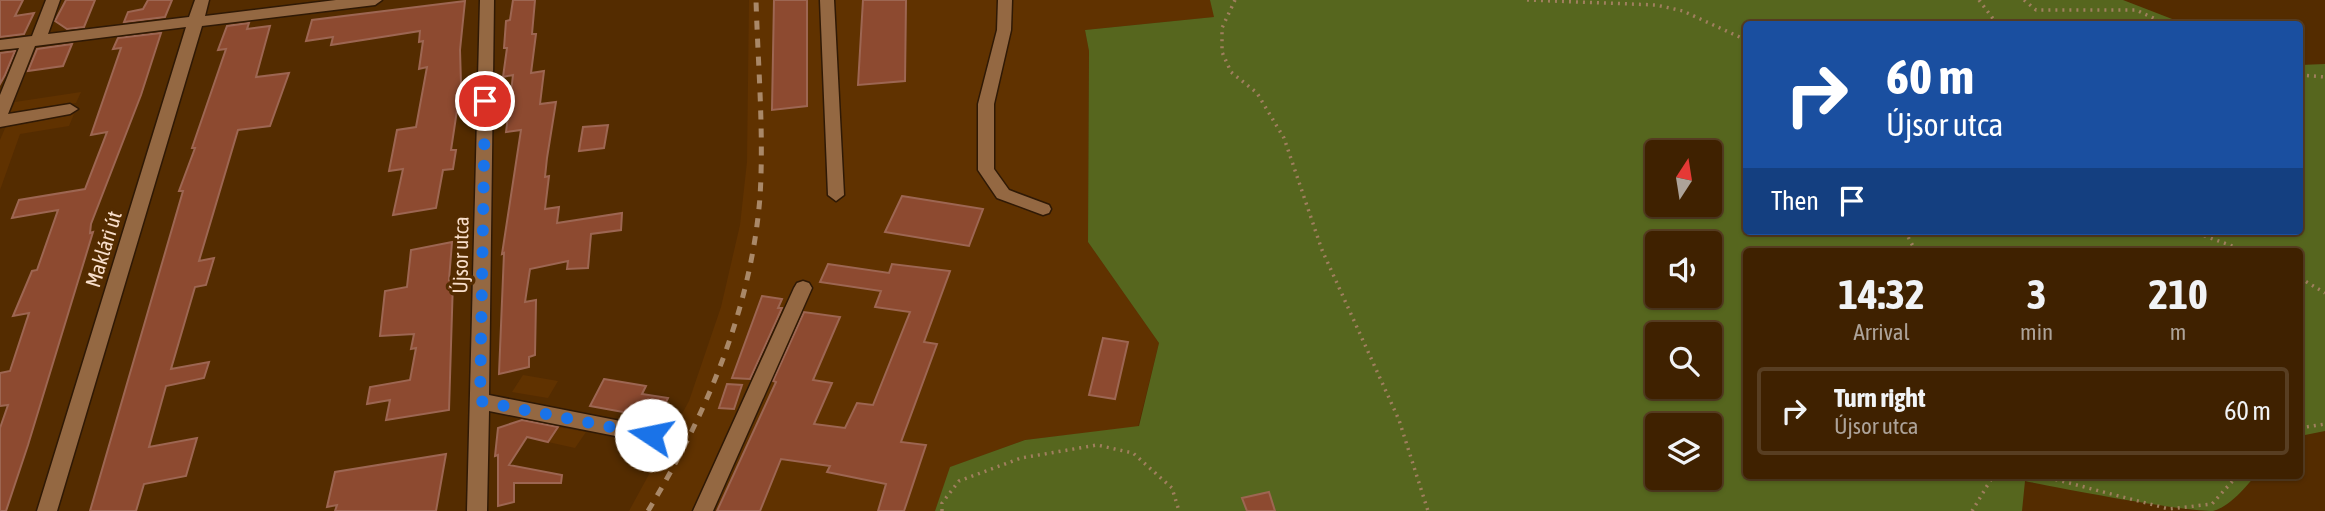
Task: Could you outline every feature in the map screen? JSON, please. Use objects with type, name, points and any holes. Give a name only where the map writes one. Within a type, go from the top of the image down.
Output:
[{"type":"street","points":[[2,105],[53,0]]},
{"type":"street","name":"Maklári út","points":[[47,511],[202,0]]},
{"type":"street","points":[[0,45],[375,0]]},
{"type":"street","name":"Újsor utca","points":[[477,511],[487,0]]},
{"type":"street","points":[[827,0],[836,195]]},
{"type":"street","points":[[1005,0],[1004,30],[986,104],[986,170],[1003,194],[1043,209]]},
{"type":"street","points":[[0,121],[70,109]]},
{"type":"street","points":[[703,511],[803,288]]},
{"type":"street","points":[[480,401],[651,435]]},
{"type":"path","points":[[1235,0],[1222,28],[1222,52],[1231,72],[1257,93],[1284,138],[1322,250],[1399,420],[1428,511]]},
{"type":"path","points":[[1527,0],[1656,5],[1683,11],[1743,39]]},
{"type":"path","points":[[1656,5],[1661,0]]},
{"type":"path","points":[[1979,0],[1995,21]]},
{"type":"path","points":[[2024,0],[2036,10],[2136,10],[2160,21]]},
{"type":"path","points":[[2303,75],[2325,77]]},
{"type":"path","points":[[2202,235],[2238,248]]},
{"type":"path","points":[[2303,280],[2325,293]]},
{"type":"path","points":[[2303,428],[2325,424]]},
{"type":"path","points":[[942,511],[942,503],[958,481],[1021,458],[1097,445],[1133,453],[1172,488],[1179,511]]},
{"type":"path","points":[[1972,511],[1991,479]]},
{"type":"path","points":[[2054,479],[2169,509],[2212,504],[2234,479]]},
{"type":"shaded area","points":[[749,0],[1210,0],[1215,17],[1085,30],[1089,51],[1088,242],[1159,343],[1138,427],[1025,440],[951,467],[935,511],[629,511],[689,401],[721,307],[740,225],[747,162]]},
{"type":"shaded area","points":[[81,92],[76,103],[10,113],[15,102]]},
{"type":"shaded area","points":[[74,114],[69,126],[20,134],[0,190],[0,140],[6,126]]},
{"type":"shaded area","points":[[523,375],[558,381],[548,398],[512,392]]},
{"type":"shaded area","points":[[558,427],[586,432],[575,448],[548,442]]},
{"type":"green space","points":[[1210,0],[2123,0],[2177,21],[1743,21],[1743,235],[2303,235],[2303,65],[2325,64],[2325,431],[2303,435],[2303,248],[1743,248],[1743,479],[2252,479],[2231,501],[2213,511],[2149,504],[2025,481],[2022,511],[935,511],[950,467],[1025,440],[1139,426],[1159,343],[1088,242],[1089,51],[1085,30],[1214,17]]},
{"type":"building","points":[[0,0],[23,0],[15,16],[34,13],[24,34],[0,37]]},
{"type":"building","points":[[66,0],[95,0],[84,27],[67,29],[55,21]]},
{"type":"building","points":[[148,0],[172,0],[165,17],[124,22],[128,12],[143,9]]},
{"type":"building","points":[[513,0],[535,0],[532,34],[536,34],[531,73],[544,71],[540,104],[556,102],[545,177],[549,176],[545,209],[559,207],[557,223],[622,213],[621,230],[591,234],[588,268],[567,269],[568,261],[530,269],[525,302],[536,300],[535,355],[529,357],[529,367],[499,374],[504,253],[502,254],[521,130],[506,132],[513,75],[503,77],[507,48],[504,48],[506,21],[510,20]]},
{"type":"building","points":[[774,0],[807,0],[807,106],[772,110]]},
{"type":"building","points":[[863,0],[906,0],[905,81],[858,85]]},
{"type":"building","points":[[465,1],[460,50],[461,84],[451,150],[456,150],[453,169],[443,170],[436,208],[393,215],[403,169],[389,171],[397,130],[416,127],[427,67],[419,69],[423,41],[419,42],[420,31],[331,45],[333,37],[306,41],[312,20]]},
{"type":"building","points":[[249,23],[247,29],[270,26],[256,77],[289,73],[270,126],[238,130],[199,261],[214,258],[206,285],[195,287],[171,369],[209,362],[204,378],[166,386],[149,447],[197,438],[186,476],[144,484],[136,511],[90,511],[183,191],[179,191],[226,49],[218,50],[227,26]]},
{"type":"building","points":[[161,33],[141,95],[91,224],[90,233],[93,232],[6,511],[0,511],[0,428],[8,405],[0,406],[0,373],[10,371],[29,313],[13,316],[32,271],[37,270],[58,210],[12,218],[19,200],[85,189],[107,132],[91,135],[121,48],[113,49],[118,38]]},
{"type":"building","points":[[72,44],[63,66],[28,71],[37,49]]},
{"type":"building","points":[[15,51],[5,75],[0,84],[0,53]]},
{"type":"building","points":[[608,125],[604,148],[579,151],[583,127]]},
{"type":"building","points":[[902,196],[983,209],[969,246],[885,232]]},
{"type":"building","points":[[452,242],[449,280],[453,280],[449,410],[386,420],[390,400],[367,404],[370,387],[410,380],[416,348],[411,349],[414,334],[380,336],[385,291],[407,287],[411,250]]},
{"type":"building","points":[[828,264],[889,273],[892,264],[950,271],[924,342],[937,344],[901,442],[926,445],[904,511],[878,511],[886,484],[827,472],[830,466],[781,459],[760,511],[717,511],[776,382],[773,381],[804,312],[840,317],[813,380],[832,383],[814,424],[845,428],[857,403],[873,405],[910,312],[875,307],[881,291],[820,282]]},
{"type":"building","points":[[762,296],[782,299],[778,308],[782,308],[750,379],[732,378]]},
{"type":"building","points":[[1103,338],[1128,342],[1115,399],[1089,395]]},
{"type":"building","points":[[604,379],[646,386],[642,394],[668,398],[660,415],[645,416],[590,406]]},
{"type":"building","points":[[727,384],[742,385],[734,409],[719,408]]},
{"type":"building","points":[[522,420],[558,427],[548,442],[527,437],[509,465],[562,475],[561,483],[514,483],[514,502],[498,506],[498,455],[495,456],[498,428]]},
{"type":"building","points":[[446,454],[436,511],[335,511],[337,505],[327,507],[335,472]]},
{"type":"building","points":[[1269,492],[1275,511],[1247,511],[1242,498]]},
{"type":"railway","points":[[648,511],[707,399],[736,321],[747,280],[755,239],[761,173],[756,0]]},
{"type":"route","points":[[485,101],[480,401],[651,435]]}]
